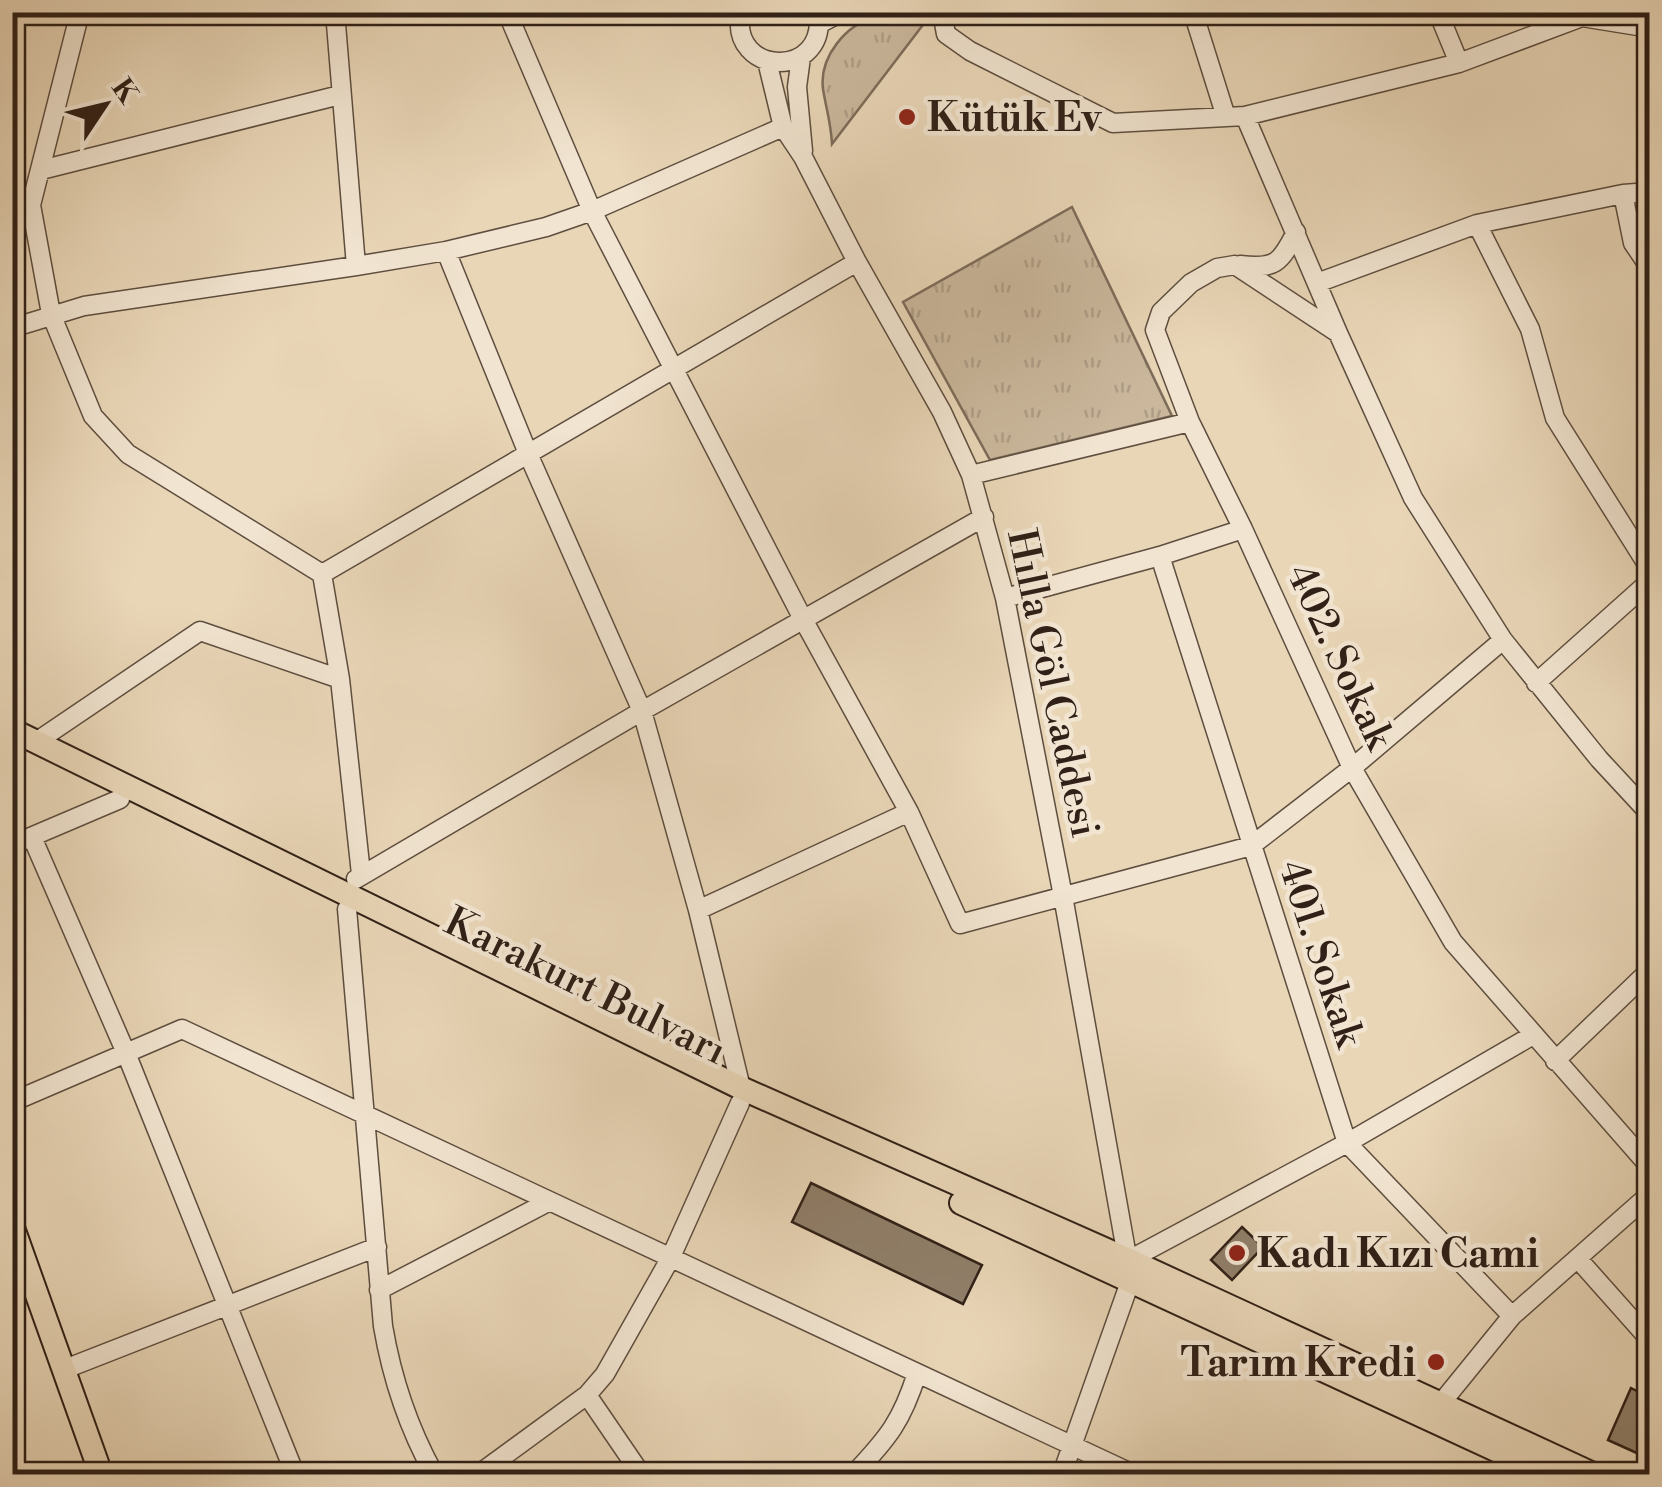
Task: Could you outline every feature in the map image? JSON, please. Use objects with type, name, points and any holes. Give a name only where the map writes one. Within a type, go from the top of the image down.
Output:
[{"type":"main road","points":[[12,730],[24,745]]},
{"type":"main road","name":"Karakurt Bulvarı","points":[[24,745],[120,799],[351,891]]},
{"type":"main road","name":"Karakurt Bulvarı","points":[[24,745],[351,891],[740,1095],[1130,1269]]},
{"type":"main road","points":[[14,1232],[101,1474]]},
{"type":"main road","points":[[1130,1269],[1442,1402],[1593,1474]]},
{"type":"main road","points":[[1130,1269],[1548,1474]]},
{"type":"street","points":[[335,12],[356,266]]},
{"type":"street","points":[[507,12],[592,211],[804,621],[909,812],[960,924],[1251,846],[1352,768],[1502,640]]},
{"type":"street","points":[[741,12],[741,34],[746,46],[766,61],[778,63],[801,57]]},
{"type":"street","points":[[804,157],[797,87],[801,57],[817,37],[818,18],[842,12]]},
{"type":"street","points":[[942,12],[946,34],[970,51],[1112,123],[1236,116],[1459,63],[1584,15],[1650,28]]},
{"type":"street","points":[[1193,12],[1236,116],[1296,232],[1413,498],[1502,640],[1650,814]]},
{"type":"street","points":[[1438,12],[1459,63]]},
{"type":"street","points":[[75,14],[41,170],[22,204],[52,314],[94,416],[128,454],[322,574],[340,679],[364,1117],[379,1290],[388,1359],[408,1422],[434,1474]]},
{"type":"street","points":[[766,61],[783,127],[804,157]]},
{"type":"street","points":[[41,170],[340,95]]},
{"type":"street","points":[[12,328],[84,306],[446,251],[546,227],[592,211],[783,127]]},
{"type":"street","name":"Hılla Göl Caddesi","points":[[804,157],[857,262],[942,412],[971,475],[984,517],[1004,598],[1063,896],[1130,1269]]},
{"type":"street","points":[[1318,283],[1476,224],[1650,192]]},
{"type":"street","points":[[1623,194],[1633,243],[1650,268]]},
{"type":"street","points":[[1476,224],[1530,329],[1555,418],[1650,570]]},
{"type":"street","name":"402. Sokak","points":[[1296,232],[1284,257],[1266,268],[1216,268],[1191,283],[1160,312],[1155,330],[1190,422],[1244,529],[1352,768],[1453,942],[1650,1167]]},
{"type":"street","points":[[446,251],[529,456],[642,711],[698,910],[740,1095],[670,1259],[623,1347],[587,1395],[479,1474]]},
{"type":"street","points":[[322,574],[857,262]]},
{"type":"street","points":[[1235,265],[1338,333]]},
{"type":"street","points":[[971,475],[1190,422]]},
{"type":"street","points":[[351,891],[642,711],[984,517]]},
{"type":"street","points":[[1004,598],[1244,529]]},
{"type":"street","name":"401. Sokak","points":[[1160,556],[1347,1143],[1512,1316]]},
{"type":"street","points":[[1536,682],[1650,582]]},
{"type":"street","points":[[24,745],[200,631],[340,679]]},
{"type":"street","points":[[12,845],[120,799]]},
{"type":"street","points":[[698,910],[909,812]]},
{"type":"street","points":[[32,838],[126,1053],[295,1474]]},
{"type":"street","points":[[1555,1061],[1650,970]]},
{"type":"street","points":[[12,1102],[182,1029],[1134,1474]]},
{"type":"street","points":[[1062,1474],[1130,1269],[1532,1035]]},
{"type":"street","points":[[1442,1402],[1512,1316],[1650,1194]]},
{"type":"street","points":[[379,1290],[548,1202]]},
{"type":"street","points":[[65,1369],[377,1247]]},
{"type":"street","points":[[1578,1259],[1650,1340]]},
{"type":"street","points":[[854,1474],[883,1444],[905,1411],[918,1373]]},
{"type":"street","points":[[587,1395],[641,1474]]},
{"type":"green space","points":[[932,13],[832,144],[823,77],[837,44],[854,27],[876,17]]},
{"type":"green space","points":[[1072,207],[1172,416],[990,460],[903,302]]},
{"type":"building","points":[[811,1183],[982,1265],[963,1304],[792,1222]]},
{"type":"building","name":"Kadı Kızı Cami","points":[[1242,1227],[1263,1247],[1232,1280],[1211,1260]]},
{"type":"building","points":[[1631,1388],[1650,1398],[1650,1459],[1608,1440]]},
{"type":"place","name":"Kütük Ev","points":[[907,117]]},
{"type":"place","name":"Kadı Kızı Cami","points":[[1237,1253]]},
{"type":"place","name":"Tarım Kredi","points":[[1436,1362]]}]
